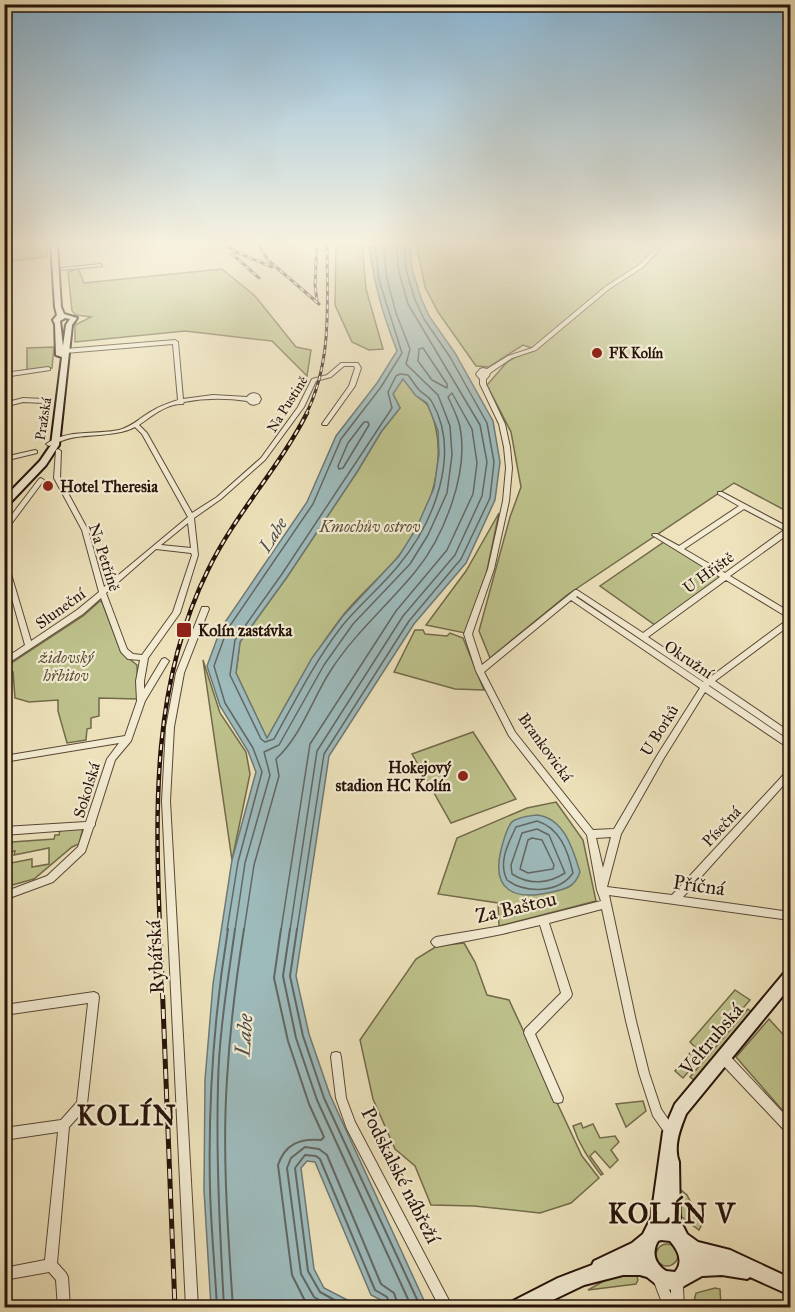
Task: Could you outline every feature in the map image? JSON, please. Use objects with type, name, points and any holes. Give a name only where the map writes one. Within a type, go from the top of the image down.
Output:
[{"type":"street","name":"Pražská","points":[[4,496],[40,458],[54,437],[60,352],[58,320],[61,315],[58,304]]},
{"type":"street","name":"Pražská","points":[[4,504],[48,456],[54,437],[71,319],[66,311],[65,304]]},
{"type":"street","name":"Brankovická","points":[[588,304],[534,349],[510,357],[485,375],[483,384],[502,424],[509,468],[499,534],[488,578],[468,634],[480,671],[512,734],[591,834],[644,1073],[657,1113],[671,1132]]},
{"type":"street","points":[[58,320],[71,319]]},
{"type":"street","points":[[65,351],[185,340]]},
{"type":"street","points":[[175,342],[181,402]]},
{"type":"street","name":"Na Pustině","points":[[191,517],[219,498],[273,448],[301,407],[314,380],[329,376],[343,364],[356,364],[358,368],[352,386],[325,424]]},
{"type":"street","points":[[4,375],[48,369]]},
{"type":"street","points":[[54,437],[117,432],[136,425],[159,409],[214,395],[248,399]]},
{"type":"street","points":[[4,405],[23,400],[44,400]]},
{"type":"street","points":[[136,425],[144,433],[191,517],[195,551],[193,566],[176,613],[144,658],[140,681],[141,701]]},
{"type":"street","points":[[30,477],[40,480],[57,478],[58,451]]},
{"type":"street","points":[[4,459],[35,452]]},
{"type":"street","name":"Na Petříně","points":[[57,478],[85,530],[102,592],[124,650],[131,657],[144,658]]},
{"type":"street","points":[[4,530],[40,480]]},
{"type":"street","points":[[720,493],[790,530]]},
{"type":"street","points":[[680,549],[744,506]]},
{"type":"street","name":"Sluneční","points":[[4,663],[80,612],[191,517]]},
{"type":"street","name":"U Hřiště","points":[[643,637],[790,530]]},
{"type":"street","points":[[655,535],[790,615]]},
{"type":"street","points":[[155,547],[195,551]]},
{"type":"street","points":[[4,554],[6,574],[29,646]]},
{"type":"street","points":[[480,671],[574,595]]},
{"type":"street","name":"Okružní","points":[[574,595],[643,637],[790,746]]},
{"type":"street","name":"Okružní","points":[[574,595],[707,684],[790,736]]},
{"type":"street","name":"Rybářská","points":[[192,1308],[166,801],[170,727],[180,673],[205,609]]},
{"type":"street","name":"U Borků","points":[[602,890],[616,833],[649,775],[707,684],[790,622]]},
{"type":"street","name":"Sokolská","points":[[4,896],[50,879],[82,849],[111,759],[128,739],[141,701],[165,661]]},
{"type":"street","points":[[4,759],[128,739]]},
{"type":"street","name":"Písečná","points":[[675,899],[790,773]]},
{"type":"street","points":[[4,831],[91,825]]},
{"type":"street","points":[[591,834],[616,833]]},
{"type":"street","name":"Příčná","points":[[602,890],[790,916]]},
{"type":"street","name":"Za Baštou","points":[[436,942],[605,904]]},
{"type":"street","points":[[543,919],[567,994],[529,1033],[558,1098]]},
{"type":"street","name":"Veltrubská","points":[[671,1132],[680,1109],[790,977]]},
{"type":"street","points":[[4,1010],[94,997],[82,1104],[64,1125],[51,1265],[62,1277],[64,1308]]},
{"type":"street","name":"Podskalské nábřeží","points":[[336,1057],[340,1098],[351,1125],[447,1308]]},
{"type":"street","points":[[723,1057],[790,1128]]},
{"type":"street","points":[[4,1134],[64,1125]]},
{"type":"street","points":[[669,1308],[663,1286],[646,1256],[645,1247],[659,1219],[671,1132]]},
{"type":"street","points":[[671,1132],[672,1216],[675,1230],[689,1261],[677,1288],[678,1308]]},
{"type":"street","points":[[517,1308],[638,1249],[650,1236],[664,1230],[675,1234],[694,1249],[730,1259],[790,1287]]},
{"type":"street","points":[[4,1274],[51,1265]]},
{"type":"street","points":[[587,1274],[636,1265],[645,1266],[669,1280],[678,1279],[697,1269],[712,1268],[758,1273]]},
{"type":"green space","points":[[71,304],[262,304],[296,347],[311,350],[307,376],[272,341],[185,331],[75,342],[75,325],[91,317],[76,315],[72,311]]},
{"type":"green space","points":[[370,304],[383,349],[369,350],[352,342],[335,305]]},
{"type":"green space","points":[[434,304],[790,304],[790,513],[734,483],[567,595],[490,658],[479,631],[510,517],[521,487],[511,432],[487,385],[507,362],[532,348],[523,345],[489,367],[476,366]]},
{"type":"green space","points":[[54,347],[52,368],[27,371],[27,348]]},
{"type":"green space","name":"Kmochův ostrov","points":[[404,379],[428,406],[435,424],[438,444],[437,465],[428,506],[409,542],[397,558],[330,632],[267,739],[236,673],[240,642],[287,577],[381,432],[400,408],[393,394],[401,380]]},
{"type":"green space","points":[[499,513],[486,575],[465,633],[426,625],[466,571]]},
{"type":"green space","points":[[664,542],[720,577],[655,625],[600,586]]},
{"type":"green space","name":"židovský hřbitov","points":[[100,601],[121,652],[137,665],[138,699],[99,698],[99,716],[91,718],[91,728],[87,729],[86,740],[67,743],[58,711],[58,700],[29,702],[15,698],[13,672],[5,673],[5,667],[83,616]]},
{"type":"green space","points":[[415,630],[423,630],[425,634],[447,636],[450,633],[463,638],[484,690],[455,689],[394,672]]},
{"type":"green space","points":[[203,660],[220,713],[246,752],[250,774],[232,860]]},
{"type":"green space","name":"Hokejový stadion HC Kolín","points":[[473,732],[516,799],[451,823],[412,754]]},
{"type":"green space","points":[[556,802],[583,840],[596,901],[499,926],[498,903],[438,894],[457,838],[527,808]]},
{"type":"green space","points":[[83,828],[79,844],[72,847],[34,879],[5,887],[5,864],[32,859],[32,867],[49,864],[49,848],[14,855],[15,851],[9,852],[12,842],[54,839],[55,835],[59,835],[60,829]]},
{"type":"green space","points":[[464,943],[475,962],[487,995],[509,1000],[582,1156],[599,1178],[571,1203],[540,1213],[474,1206],[431,1205],[415,1166],[395,1149],[373,1099],[360,1040],[416,959],[437,946]]},
{"type":"green space","points":[[735,990],[750,1000],[683,1078],[675,1071],[695,1047],[690,1042]]},
{"type":"green space","points":[[748,1009],[753,1013],[695,1081],[690,1077]]},
{"type":"green space","points":[[769,1019],[790,1042],[790,1119],[736,1057]]},
{"type":"green space","points":[[643,1101],[646,1111],[626,1127],[616,1104]]},
{"type":"green space","points":[[581,1123],[583,1128],[593,1124],[600,1138],[615,1136],[619,1142],[611,1150],[618,1160],[610,1168],[595,1151],[590,1156],[603,1174],[601,1175],[575,1133],[573,1126]]},
{"type":"green space","points":[[681,1190],[687,1195],[702,1224],[699,1230],[678,1214]]},
{"type":"green space","points":[[667,1244],[675,1247],[678,1255],[675,1263],[667,1266],[659,1263],[656,1255],[659,1247]]},
{"type":"green space","points":[[635,1271],[638,1280],[636,1284],[588,1290],[616,1274]]},
{"type":"green space","points":[[715,1288],[720,1289],[721,1307],[694,1301],[696,1293]]},
{"type":"water","name":"Labe","points":[[381,304],[424,304],[429,316],[455,353],[493,421],[500,462],[495,500],[466,563],[414,624],[329,756],[296,976],[309,1034],[330,1095],[427,1307],[386,1307],[383,1301],[371,1295],[315,1162],[307,1161],[301,1168],[314,1269],[324,1288],[361,1307],[211,1307],[204,1190],[205,1080],[213,984],[232,860],[256,772],[248,751],[220,706],[207,666],[221,628],[307,502],[336,436],[377,383],[397,351]],"holes":[[[403,379],[416,396],[427,403],[438,431],[439,454],[434,488],[416,529],[399,556],[343,616],[312,658],[267,738],[236,673],[240,642],[287,577],[381,432],[400,408],[393,394]]]},
{"type":"water","points":[[537,815],[546,817],[561,828],[580,872],[569,887],[527,895],[509,890],[503,884],[499,864],[502,847],[511,823],[516,819]]},
{"type":"railway","points":[[306,414],[321,373],[327,330],[327,304]]},
{"type":"railway","points":[[160,930],[158,792],[161,746],[176,657],[190,613],[219,549],[284,453],[307,413]]},
{"type":"railway","points":[[160,929],[175,1308]]},
{"type":"place","name":"FK Kolín","points":[[597,353]]},
{"type":"place","name":"Hotel Theresia","points":[[48,486]]},
{"type":"place","name":"Kolín zastávka","points":[[184,630]]},
{"type":"place","name":"Hokejový stadion HC Kolín","points":[[463,776]]},
{"type":"district","name":"KOLÍN","points":[[127,1116]]},
{"type":"district","name":"KOLÍN V","points":[[672,1214]]}]
